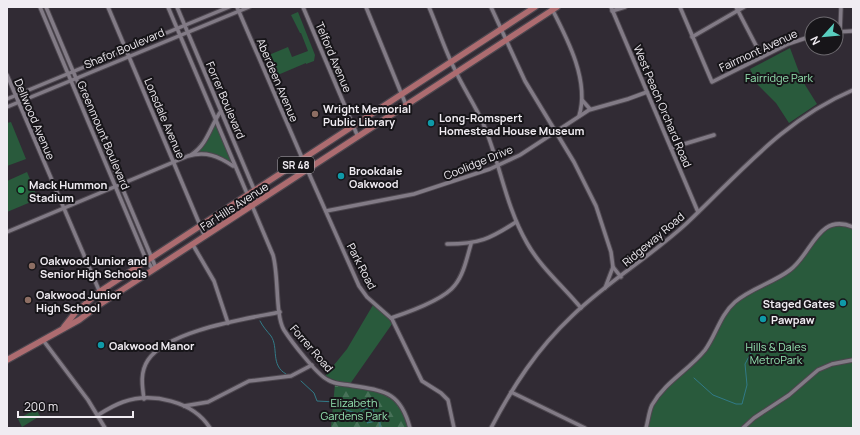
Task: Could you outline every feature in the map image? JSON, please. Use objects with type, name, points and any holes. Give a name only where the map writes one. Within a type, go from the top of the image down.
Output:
[{"type":"main road","name":"Far Hills Avenue","points":[[62,329],[75,313],[99,292],[452,63],[500,29],[536,7]]},
{"type":"main road","name":"Far Hills Avenue","points":[[7,360],[79,320],[104,302],[554,8]]},
{"type":"street","name":"Greenmount Boulevard","points":[[40,7],[116,186],[155,269]]},
{"type":"street","name":"Greenmount Boulevard","points":[[46,7],[121,184],[150,260]]},
{"type":"street","name":"Lonsdale Avenue","points":[[108,7],[205,237]]},
{"type":"street","name":"Forrer Boulevard","points":[[168,7],[252,206]]},
{"type":"street","name":"Forrer Boulevard","points":[[177,7],[259,201]]},
{"type":"street","name":"Shafor Boulevard","points":[[7,99],[229,7]]},
{"type":"street","name":"Shafor Boulevard","points":[[7,107],[188,32],[238,9],[249,7]]},
{"type":"street","name":"Telford Avenue","points":[[302,7],[358,137]]},
{"type":"street","points":[[366,7],[403,94],[406,105]]},
{"type":"street","points":[[429,7],[456,72],[483,123],[498,166],[506,196],[516,222],[527,243],[543,266],[581,308]]},
{"type":"street","points":[[491,7],[525,82],[577,168],[596,206],[609,242],[613,267],[604,289]]},
{"type":"street","points":[[612,9],[625,7]]},
{"type":"street","points":[[680,7],[692,36],[737,9],[744,7]]},
{"type":"street","points":[[554,8],[575,64],[582,99],[584,104],[590,109]]},
{"type":"street","name":"Aberdeen Avenue","points":[[238,9],[303,160]]},
{"type":"street","name":"West Peach Orchard Road","points":[[612,9],[698,212]]},
{"type":"street","points":[[737,9],[762,57]]},
{"type":"street","name":"Fairmont Avenue","points":[[692,36],[712,82],[788,44],[804,39]]},
{"type":"street","name":"Dellwood Avenue","points":[[7,75],[104,302]]},
{"type":"street","name":"Ridgeway Road","points":[[491,428],[511,392],[540,350],[581,308],[657,248],[698,212],[785,130],[824,103],[853,90]]},
{"type":"street","name":"Coolidge Drive","points":[[326,212],[414,194],[498,166],[556,132],[590,109],[628,99],[647,92]]},
{"type":"street","points":[[579,116],[582,99]]},
{"type":"street","points":[[188,156],[206,140],[221,111]]},
{"type":"street","points":[[671,148],[714,135]]},
{"type":"street","points":[[7,232],[188,156],[202,154],[215,155],[225,159],[234,166]]},
{"type":"street","name":"Park Road","points":[[303,160],[363,292],[391,318],[419,377],[448,400],[454,428]]},
{"type":"street","name":"Forrer Road","points":[[252,206],[276,264],[281,322],[285,332],[323,377],[334,383],[389,393],[399,403],[410,428]]},
{"type":"street","points":[[447,244],[471,244],[490,238],[516,222]]},
{"type":"street","points":[[646,428],[653,404],[664,390],[704,350],[728,308],[745,294],[790,270],[800,260],[818,234],[828,226],[842,223],[853,227]]},
{"type":"street","points":[[391,318],[434,300],[452,289],[459,280],[471,244]]},
{"type":"street","points":[[193,245],[214,281],[228,323]]},
{"type":"street","points":[[613,267],[621,276]]},
{"type":"street","points":[[144,399],[142,385],[143,372],[148,361],[156,352],[186,336],[228,323],[280,312]]},
{"type":"street","points":[[43,340],[98,415],[105,428]]},
{"type":"street","points":[[743,428],[754,418],[789,396],[818,370],[832,364],[853,360]]},
{"type":"street","points":[[184,406],[208,402],[249,381],[291,376],[312,365]]},
{"type":"street","points":[[511,392],[585,428]]},
{"type":"street","points":[[98,415],[122,402],[144,399],[164,400],[184,406],[197,413],[210,428]]},
{"type":"green space","points":[[298,12],[315,55],[314,61],[273,77],[264,57],[288,47],[292,57],[308,51],[301,33],[291,15]]},
{"type":"green space","name":"Fairridge Park","points":[[790,48],[802,80],[817,104],[789,123],[776,103],[756,83],[750,69]]},
{"type":"green space","points":[[215,120],[232,161],[229,163],[215,155],[195,155]]},
{"type":"green space","points":[[11,122],[26,159],[7,166],[7,123]]},
{"type":"green space","name":"Mack Hummon Stadium","points":[[27,172],[38,199],[7,212],[7,181]]},
{"type":"green space","name":"Hills & Dales MetroPark","points":[[831,225],[853,227],[853,428],[646,428],[651,408],[659,395],[704,350],[719,323],[734,302],[790,271],[814,240]]},
{"type":"green space","points":[[373,305],[387,316],[392,324],[350,384],[339,382],[325,376],[347,349]]},
{"type":"green space","name":"Elizabeth Gardens Park","points":[[335,384],[371,389],[385,393],[394,398],[404,415],[408,428],[331,427]]},
{"type":"green space","points":[[36,409],[40,416],[22,427],[18,419]]},
{"type":"waterway","points":[[260,321],[271,336],[278,366],[286,374]]},
{"type":"waterway","points":[[694,378],[713,395],[736,404],[742,404],[747,385],[745,364],[751,353]]},
{"type":"waterway","points":[[301,381],[314,393],[317,401],[336,402],[344,409],[358,414],[364,409],[373,408],[374,413],[367,423],[376,421],[380,422],[380,428]]},
{"type":"place","name":"Wright Memorial Public Library","points":[[315,114]]},
{"type":"place","name":"Long-Romspert Homestead House Museum","points":[[431,123]]},
{"type":"place","name":"Brookdale Oakwood","points":[[341,176]]},
{"type":"place","name":"Mack Hummon Stadium","points":[[21,190]]},
{"type":"place","name":"Oakwood Junior and Senior High Schools","points":[[32,266]]},
{"type":"place","name":"Oakwood Junior High School","points":[[28,300]]},
{"type":"place","name":"Staged Gates","points":[[843,303]]},
{"type":"place","name":"Pawpaw","points":[[763,319]]},
{"type":"place","name":"Oakwood Manor","points":[[101,345]]}]
